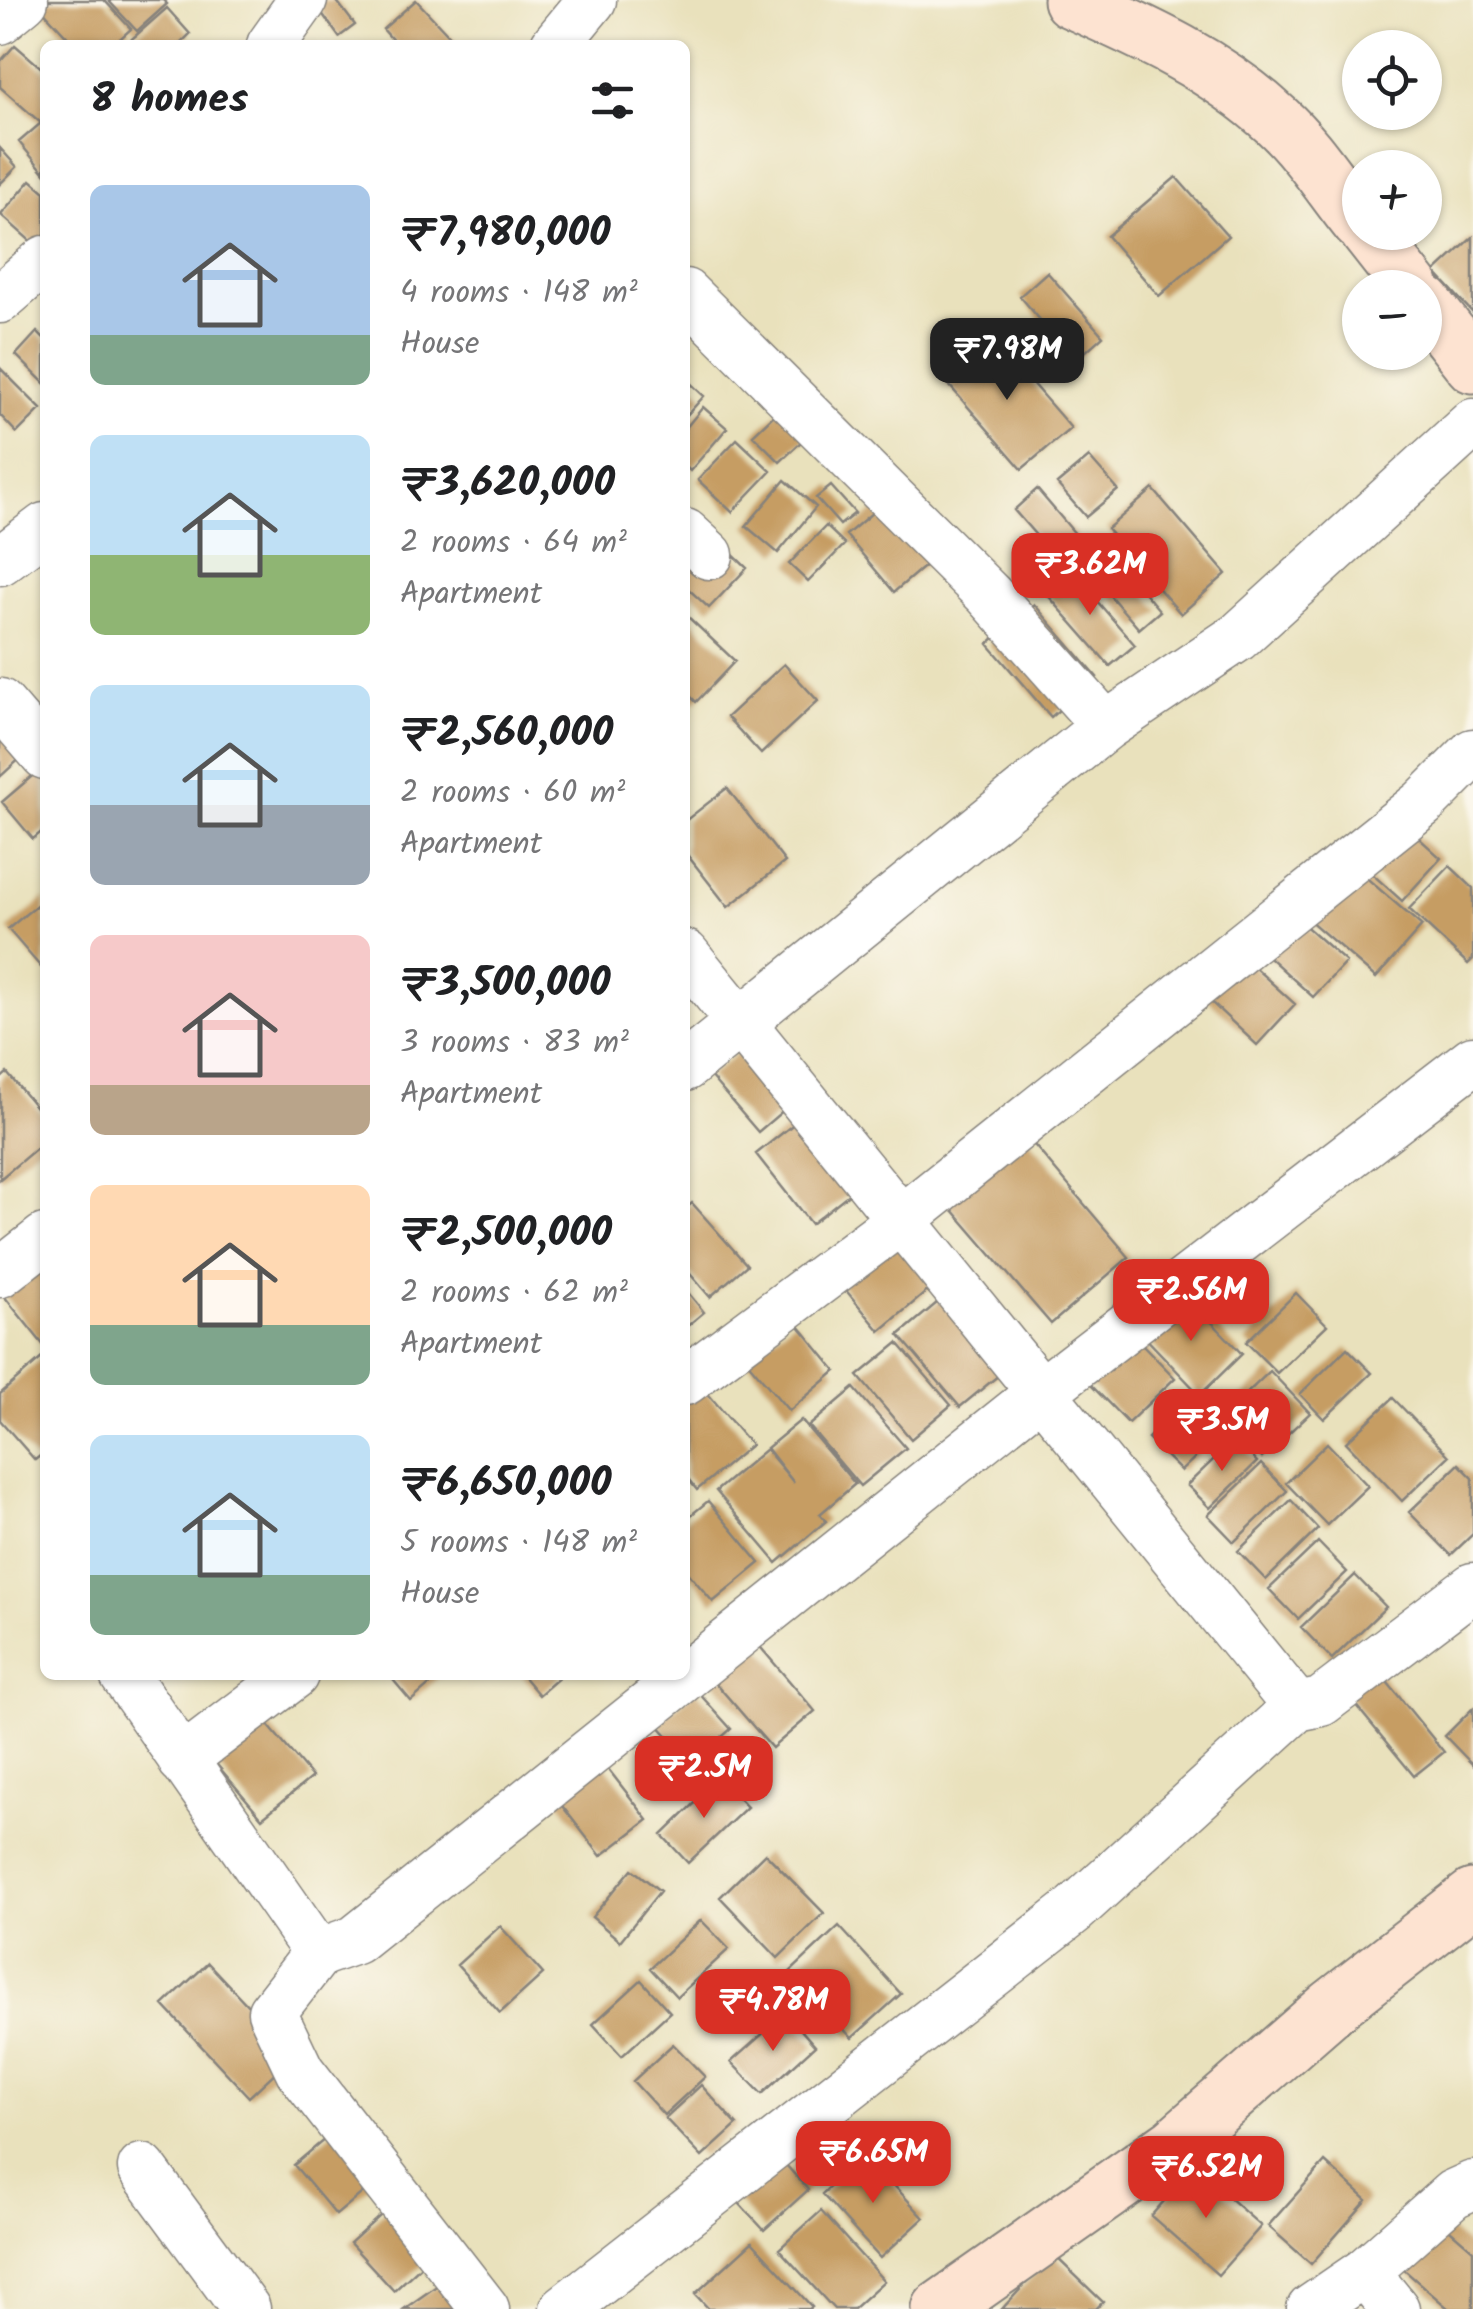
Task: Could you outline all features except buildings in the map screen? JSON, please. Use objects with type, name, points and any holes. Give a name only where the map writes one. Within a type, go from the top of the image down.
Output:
[{"type":"street","points":[[0,20],[24,0]]},
{"type":"street","points":[[274,40],[303,0]]},
{"type":"street","points":[[559,40],[592,0]]},
{"type":"street","points":[[1071,0],[1156,38],[1222,74],[1280,123],[1342,200]]},
{"type":"street","points":[[1382,250],[1398,270]]},
{"type":"street","points":[[0,299],[40,264]]},
{"type":"street","points":[[690,299],[989,595],[1106,726]]},
{"type":"street","points":[[1442,326],[1473,365]]},
{"type":"street","points":[[690,1063],[1106,726],[1238,637],[1473,423]]},
{"type":"street","points":[[0,561],[40,531]]},
{"type":"street","points":[[0,702],[40,750]]},
{"type":"street","points":[[690,1378],[902,1218],[1423,803],[1473,753]]},
{"type":"street","points":[[690,960],[902,1218],[1039,1394],[1297,1706]]},
{"type":"street","points":[[690,1673],[1039,1394],[1473,1060]]},
{"type":"street","points":[[0,1273],[40,1242]]},
{"type":"street","points":[[564,2309],[1074,1910],[1297,1706],[1321,1702],[1473,1587]]},
{"type":"street","points":[[127,1680],[318,1953]]},
{"type":"street","points":[[182,1760],[287,1680]]},
{"type":"street","points":[[485,2309],[300,2071],[272,2012],[318,1953],[355,1940],[681,1680]]},
{"type":"street","points":[[940,2309],[1175,2144],[1332,2007],[1473,1897]]},
{"type":"street","points":[[142,2168],[246,2309]]},
{"type":"street","points":[[1310,2309],[1365,2272],[1452,2194],[1473,2184]]},
{"type":"street","points":[[1365,2272],[1395,2309]]}]
